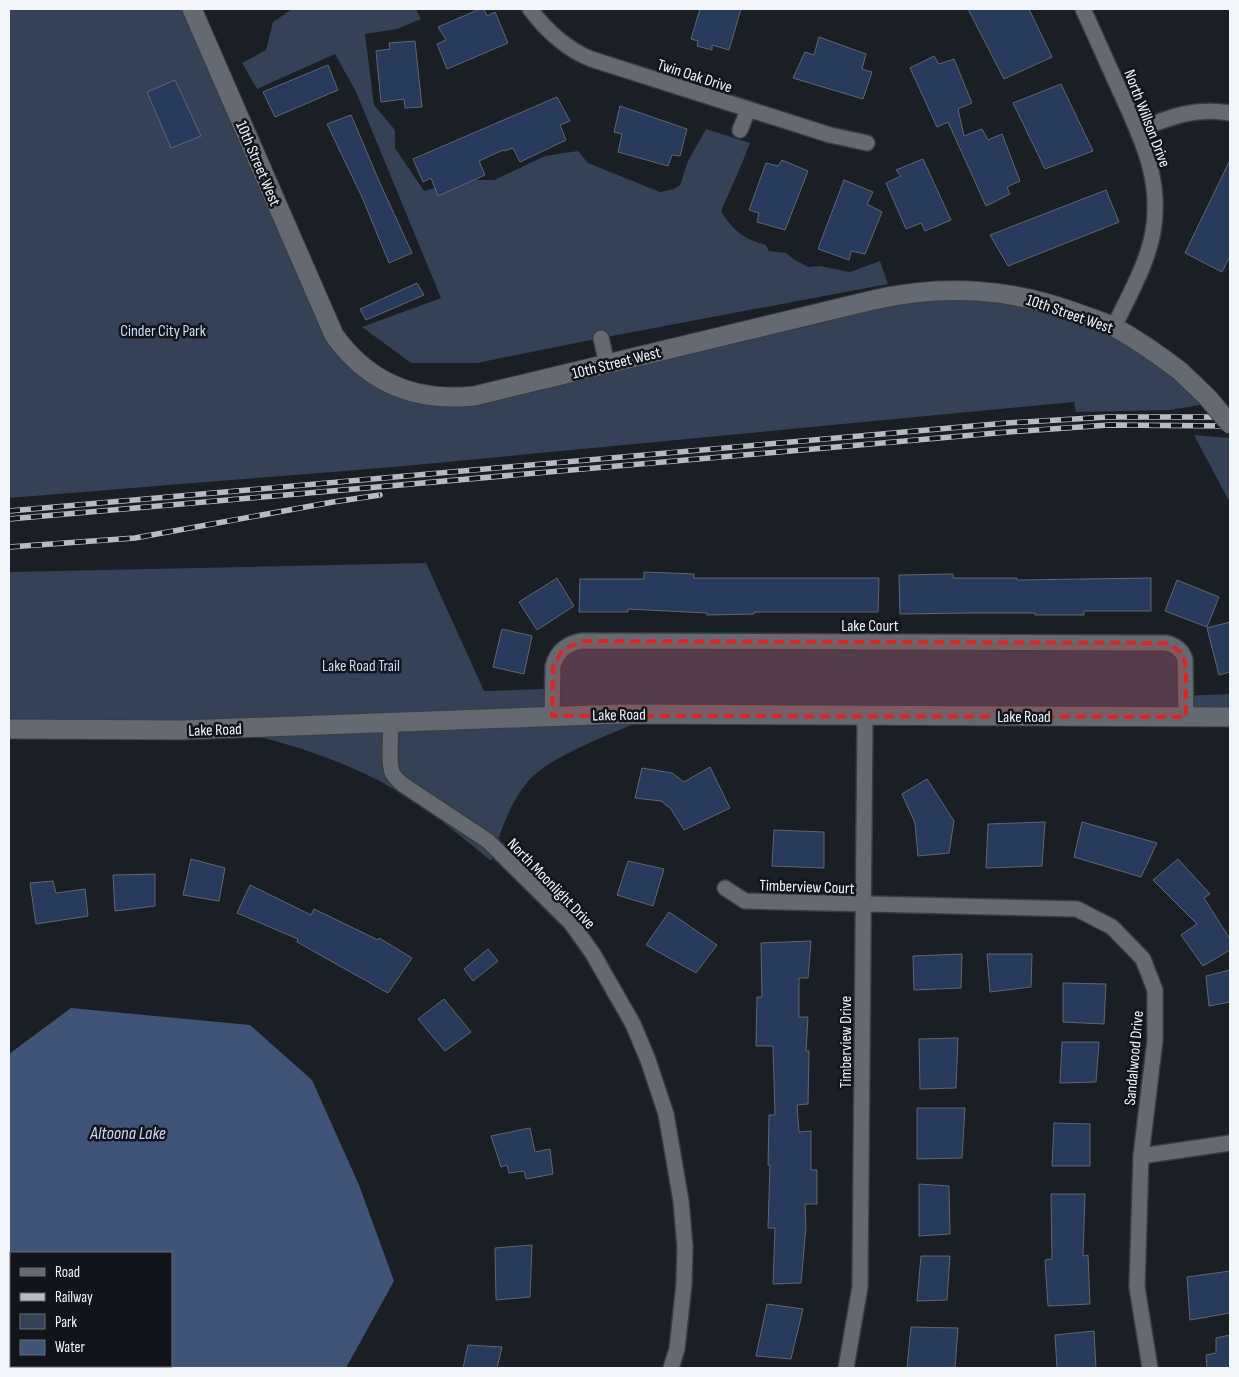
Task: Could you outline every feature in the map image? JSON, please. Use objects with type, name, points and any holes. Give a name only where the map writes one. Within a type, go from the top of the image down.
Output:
[{"type":"street","name":"10th Street West","points":[[192,9],[329,325],[342,346],[362,366],[374,376],[403,390],[453,398],[474,396],[873,300],[929,291],[972,291],[1024,297],[1056,305],[1114,327],[1142,343],[1180,371],[1218,408],[1230,424]]},
{"type":"street","name":"Twin Oak Drive","points":[[530,9],[551,34],[582,56],[748,110],[830,135],[867,143]]},
{"type":"street","name":"North Willson Drive","points":[[1084,9],[1138,130],[1151,167],[1155,188],[1156,209],[1153,234],[1144,262],[1114,327]]},
{"type":"street","points":[[740,130],[748,110]]},
{"type":"street","points":[[1138,130],[1171,117],[1191,112],[1208,110],[1230,113]]},
{"type":"street","points":[[601,338],[606,364]]},
{"type":"street","name":"Lake Court","points":[[552,716],[554,660],[568,645],[582,641],[1166,643],[1178,649],[1185,659],[1186,717]]},
{"type":"street","name":"Lake Road","points":[[9,729],[183,730],[552,716],[690,713],[865,716],[1230,717]]},
{"type":"street","name":"Timberview Drive","points":[[846,1368],[860,1288],[865,716]]},
{"type":"street","name":"North Moonlight Drive","points":[[391,722],[391,764],[395,778],[488,842],[571,923],[593,954],[633,1024],[666,1114],[680,1201],[685,1247],[684,1284],[676,1349],[671,1368]]},
{"type":"street","name":"Timberview Court","points":[[724,888],[745,901],[863,904]]},
{"type":"street","name":"Sandalwood Drive","points":[[863,904],[1077,909],[1112,927],[1143,959],[1155,990],[1156,1040],[1140,1156],[1137,1287],[1150,1368]]},
{"type":"street","points":[[1140,1156],[1230,1144]]},
{"type":"highlighted area","points":[[582,641],[1166,643],[1183,653],[1186,667],[1186,717],[552,716],[553,666],[563,649]]},
{"type":"green space","name":"Cinder City Park","points":[[9,9],[192,9],[329,325],[362,366],[447,398],[941,290],[1087,317],[1212,403],[1169,410],[1076,412],[1074,402],[394,467],[9,498]]},
{"type":"green space","points":[[292,9],[416,9],[421,19],[397,29],[365,34],[374,105],[395,130],[395,148],[424,191],[465,180],[494,180],[545,156],[578,151],[588,163],[660,192],[674,189],[680,185],[688,161],[706,129],[750,143],[721,211],[735,229],[745,237],[766,245],[769,251],[786,253],[808,267],[820,266],[850,272],[880,261],[888,284],[477,363],[411,363],[362,327],[441,298],[356,92],[335,54],[257,89],[242,63],[266,50],[273,22]]},
{"type":"green space","points":[[1194,435],[1230,438],[1230,503]]},
{"type":"green space","name":"Lake Road Trail","points":[[426,563],[484,691],[544,689],[559,685],[563,662],[569,655],[580,648],[1165,650],[1172,652],[1178,659],[1179,696],[1230,694],[1230,718],[636,723],[577,749],[547,765],[535,774],[526,784],[509,811],[491,861],[431,813],[392,788],[359,771],[288,745],[252,735],[9,722],[9,572]]},
{"type":"water","name":"Altoona Lake","points":[[71,1008],[250,1025],[312,1080],[359,1185],[394,1281],[346,1368],[9,1368],[9,1054]]},
{"type":"building","points":[[484,9],[487,16],[495,12],[508,43],[447,69],[437,44],[446,40],[438,27]]},
{"type":"building","points":[[700,9],[741,9],[729,50],[712,45],[712,50],[697,46],[698,41],[691,39]]},
{"type":"building","points":[[968,9],[1029,9],[1052,57],[1004,79]]},
{"type":"building","points":[[819,37],[866,54],[862,69],[872,72],[863,99],[793,78],[805,52],[814,55]]},
{"type":"building","points":[[415,41],[422,107],[405,108],[404,99],[381,102],[376,51],[390,49],[389,43]]},
{"type":"building","points":[[934,56],[939,64],[954,59],[972,103],[958,109],[964,136],[982,129],[988,140],[1002,134],[1020,181],[1007,187],[1010,194],[986,206],[948,122],[937,127],[910,68]]},
{"type":"building","points":[[328,65],[338,90],[275,117],[263,92]]},
{"type":"building","points":[[175,80],[201,136],[171,148],[147,92]]},
{"type":"building","points":[[1061,84],[1093,151],[1045,169],[1013,103]]},
{"type":"building","points":[[557,97],[570,121],[560,125],[566,140],[520,162],[513,148],[503,150],[479,161],[485,175],[438,196],[431,178],[423,182],[413,159]]},
{"type":"building","points":[[620,106],[687,129],[680,156],[672,155],[668,166],[618,152],[622,134],[614,132]]},
{"type":"building","points":[[351,115],[412,253],[389,263],[362,197],[327,124]]},
{"type":"building","points":[[923,159],[951,220],[925,231],[921,223],[906,229],[886,183],[901,176],[896,170]]},
{"type":"building","points":[[782,160],[808,171],[785,230],[757,222],[759,213],[749,210],[766,163],[778,166]]},
{"type":"building","points":[[1230,160],[1230,256],[1222,272],[1185,253]]},
{"type":"building","points":[[844,180],[873,192],[867,204],[882,212],[865,254],[851,251],[849,260],[818,249]]},
{"type":"building","points":[[1106,190],[1119,222],[1008,266],[990,235]]},
{"type":"building","points":[[417,283],[424,295],[366,320],[360,309]]},
{"type":"building","points":[[644,572],[694,574],[694,578],[879,578],[878,612],[754,612],[754,614],[707,615],[707,613],[628,609],[628,612],[579,612],[580,579],[644,579]]},
{"type":"building","points":[[953,574],[953,578],[1017,578],[1017,580],[1151,578],[1151,611],[1084,611],[1084,615],[1035,615],[1035,613],[900,614],[899,575]]},
{"type":"building","points":[[557,578],[574,606],[537,630],[519,602]]},
{"type":"building","points":[[1177,580],[1219,597],[1207,627],[1165,611]]},
{"type":"building","points":[[1230,622],[1230,672],[1219,675],[1207,628]]},
{"type":"building","points":[[502,629],[532,636],[524,674],[493,667]]},
{"type":"building","points":[[710,767],[730,808],[684,830],[671,809],[661,801],[635,798],[642,768],[672,773],[684,782]]},
{"type":"building","points":[[927,779],[954,821],[949,853],[918,856],[915,823],[902,794]]},
{"type":"building","points":[[1045,822],[1042,866],[986,868],[988,824]]},
{"type":"building","points":[[1082,822],[1157,843],[1141,877],[1074,857]]},
{"type":"building","points":[[774,830],[824,832],[824,868],[772,866]]},
{"type":"building","points":[[191,859],[225,868],[219,901],[183,895]]},
{"type":"building","points":[[1178,859],[1210,894],[1204,898],[1230,939],[1230,950],[1203,966],[1181,935],[1197,924],[1153,880]]},
{"type":"building","points":[[628,861],[664,869],[653,906],[617,895]]},
{"type":"building","points":[[155,874],[155,906],[115,911],[113,875]]},
{"type":"building","points":[[53,881],[56,893],[85,889],[88,916],[36,924],[30,883]]},
{"type":"building","points":[[250,885],[311,915],[314,909],[378,940],[379,938],[412,958],[388,993],[297,942],[298,939],[237,913]]},
{"type":"building","points":[[669,912],[717,945],[696,973],[646,945]]},
{"type":"building","points":[[811,941],[808,978],[799,978],[799,1017],[808,1017],[806,1051],[809,1051],[808,1104],[797,1105],[799,1132],[811,1131],[811,1170],[817,1170],[817,1204],[805,1204],[806,1227],[801,1283],[773,1284],[775,1228],[768,1228],[770,1165],[768,1165],[769,1115],[775,1115],[773,1046],[756,1046],[757,997],[762,997],[761,943]]},
{"type":"building","points":[[488,949],[498,961],[473,981],[464,969]]},
{"type":"building","points":[[962,954],[961,988],[914,990],[913,956]]},
{"type":"building","points":[[987,954],[1032,954],[1031,987],[990,992]]},
{"type":"building","points":[[1230,970],[1230,1002],[1209,1006],[1206,976]]},
{"type":"building","points":[[1063,983],[1106,984],[1104,1024],[1063,1022]]},
{"type":"building","points":[[444,999],[471,1032],[445,1051],[418,1019]]},
{"type":"building","points":[[958,1038],[956,1088],[920,1089],[919,1039]]},
{"type":"building","points":[[1062,1042],[1099,1042],[1096,1082],[1060,1083]]},
{"type":"building","points":[[917,1108],[965,1108],[962,1158],[917,1159]]},
{"type":"building","points":[[1054,1123],[1090,1124],[1090,1166],[1052,1166]]},
{"type":"building","points":[[530,1128],[535,1152],[550,1149],[553,1174],[526,1179],[524,1171],[509,1173],[507,1165],[501,1167],[491,1136]]},
{"type":"building","points":[[919,1184],[949,1186],[950,1234],[919,1236]]},
{"type":"building","points":[[1051,1194],[1085,1194],[1083,1256],[1088,1255],[1090,1304],[1048,1306],[1045,1260],[1052,1259]]},
{"type":"building","points":[[532,1245],[530,1297],[496,1300],[495,1248]]},
{"type":"building","points":[[921,1256],[950,1256],[947,1300],[917,1301]]},
{"type":"building","points":[[1230,1271],[1230,1313],[1190,1320],[1187,1277]]},
{"type":"building","points":[[767,1304],[803,1309],[791,1359],[756,1356]]},
{"type":"building","points":[[911,1327],[958,1328],[955,1368],[907,1368]]},
{"type":"building","points":[[1094,1331],[1096,1368],[1057,1368],[1055,1335]]},
{"type":"building","points":[[1230,1335],[1230,1368],[1207,1368],[1206,1355],[1216,1353],[1216,1338]]},
{"type":"building","points":[[468,1345],[502,1347],[497,1368],[463,1368]]},
{"type":"railway","points":[[9,511],[1007,423],[1108,417],[1230,417]]},
{"type":"railway","points":[[9,519],[1008,432],[1109,425],[1230,426]]},
{"type":"railway","points":[[9,547],[135,538],[380,495]]}]
